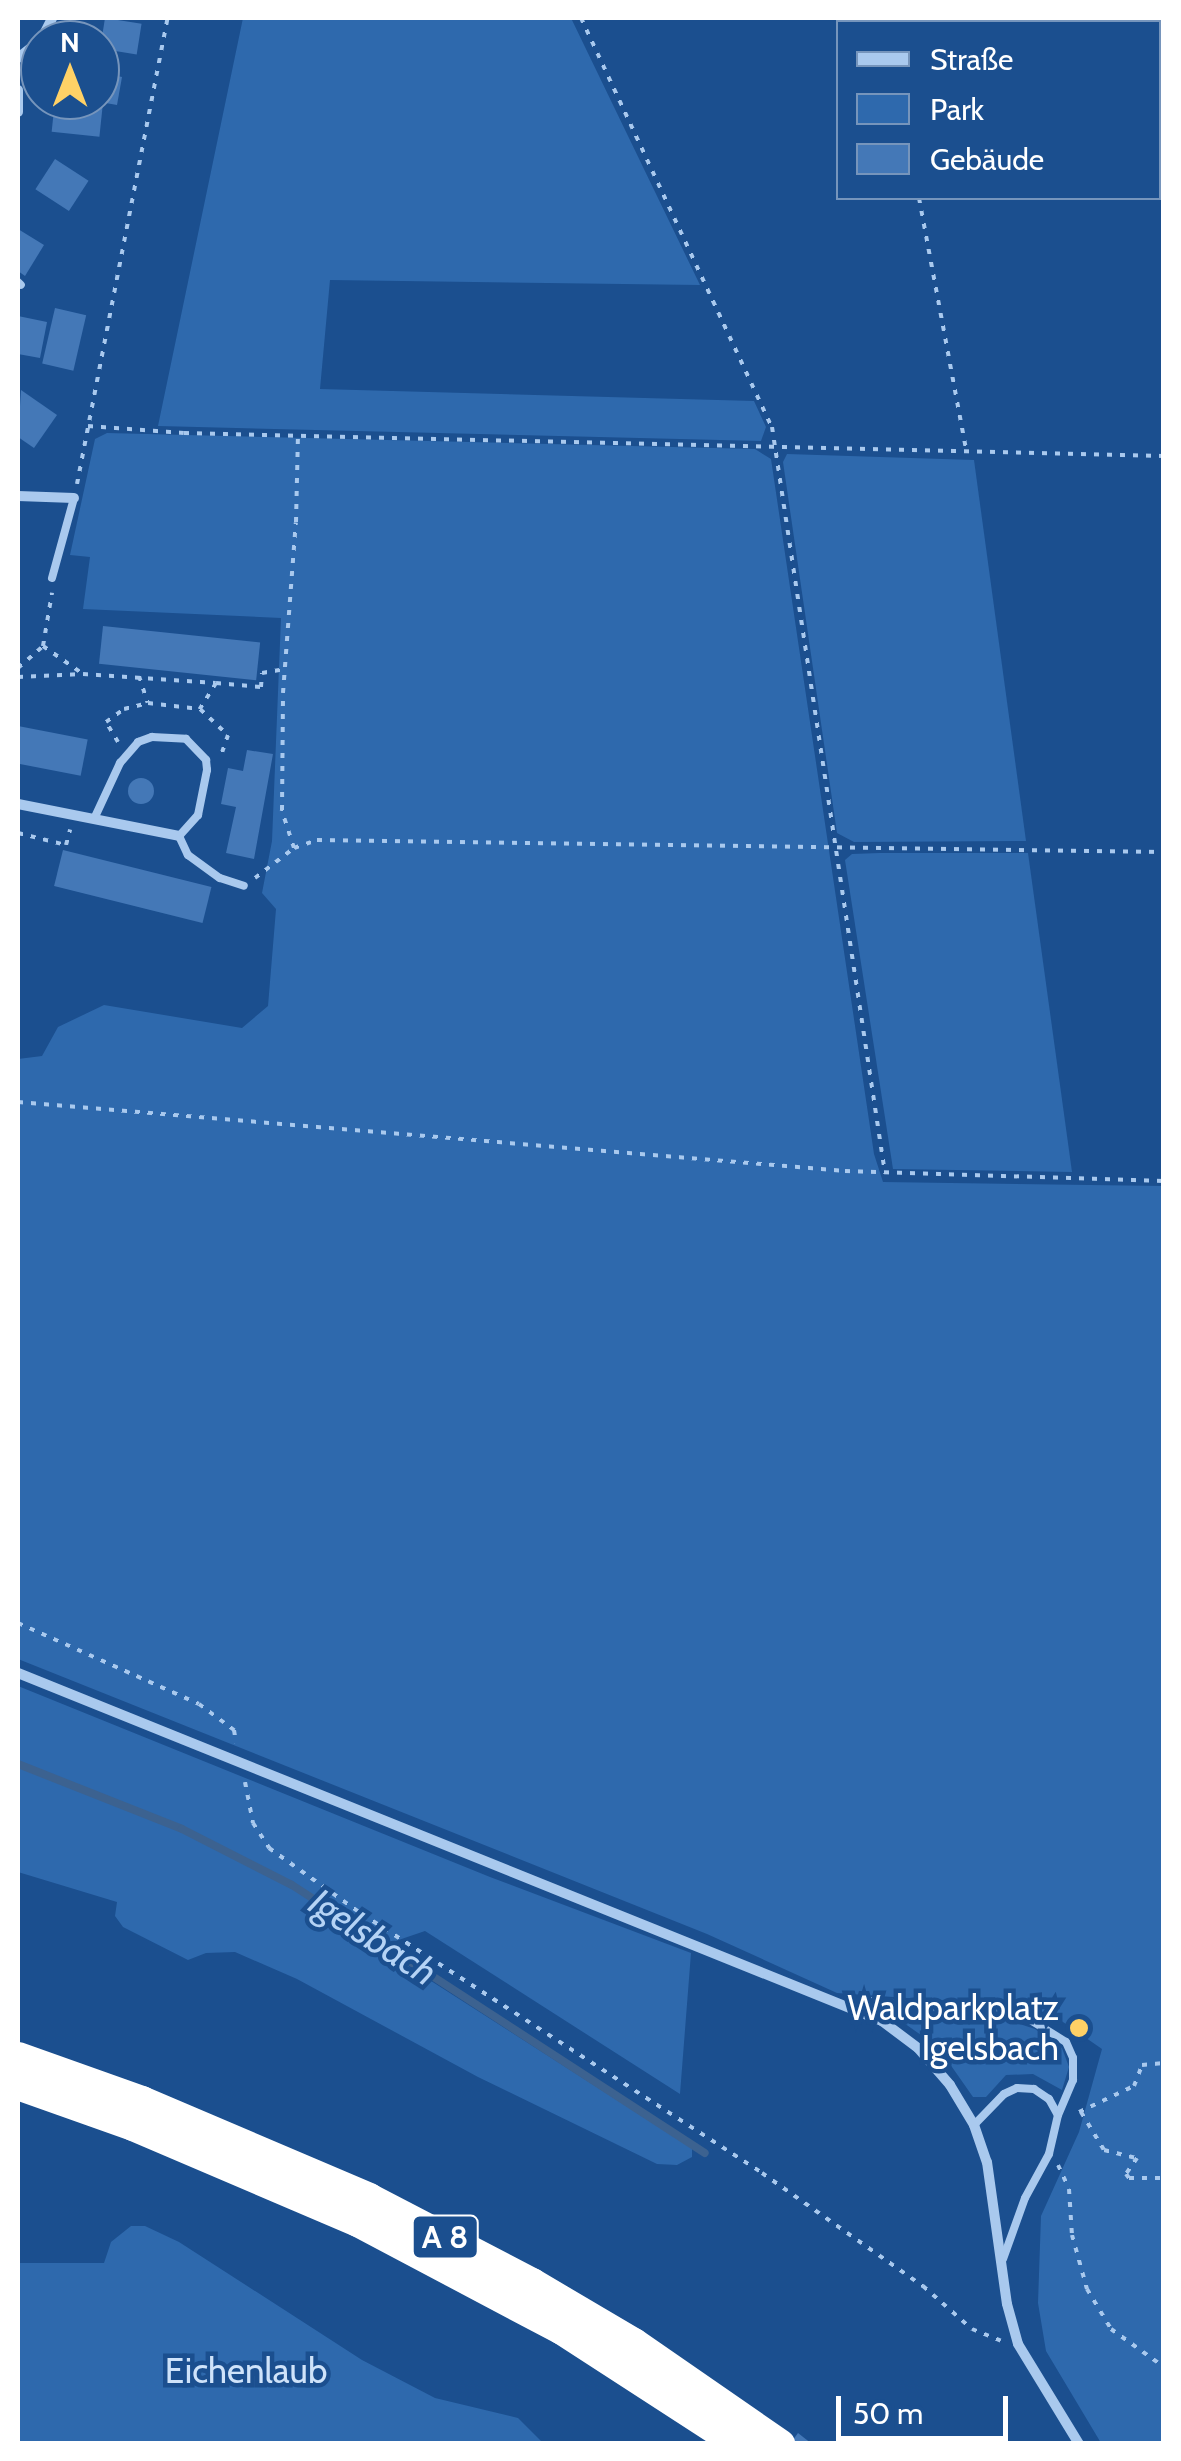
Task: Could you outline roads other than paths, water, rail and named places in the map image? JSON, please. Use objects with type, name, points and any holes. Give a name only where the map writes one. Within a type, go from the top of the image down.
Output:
[{"type":"highway","name":"A 8","points":[[18,2057],[142,2101],[369,2198],[591,2318],[780,2444]]},
{"type":"highway","name":"A 8","points":[[18,2085],[162,2138],[358,2222],[562,2330],[738,2444]]},
{"type":"street","points":[[18,90],[18,112]]},
{"type":"street","points":[[18,496],[74,498]]},
{"type":"street","points":[[18,804],[179,836]]},
{"type":"street","points":[[18,1673],[864,2010],[918,2048],[950,2085],[974,2125],[987,2162],[1018,2344],[1079,2444]]},
{"type":"lane","points":[[52,578],[74,498]]},
{"type":"lane","points":[[94,819],[138,742],[169,736],[186,739],[206,760],[198,816],[179,836],[188,855],[220,878],[244,886]]},
{"type":"lane","points":[[864,2010],[873,2000],[1024,2016],[1066,2042],[1073,2058],[1070,2090],[1058,2114],[1049,2154],[1025,2198],[1002,2264]]},
{"type":"lane","points":[[974,2125],[1004,2094],[1018,2088],[1034,2088],[1049,2099],[1058,2114]]},
{"type":"waterway","name":"Igelsbach","points":[[18,1764],[182,1829],[292,1885],[705,2153]]},
{"type":"place","name":"Waldparkplatz Igelsbach","points":[[1079,2028]]},
{"type":"park label","name":"Eichenlaub","points":[[246,2371]]}]
